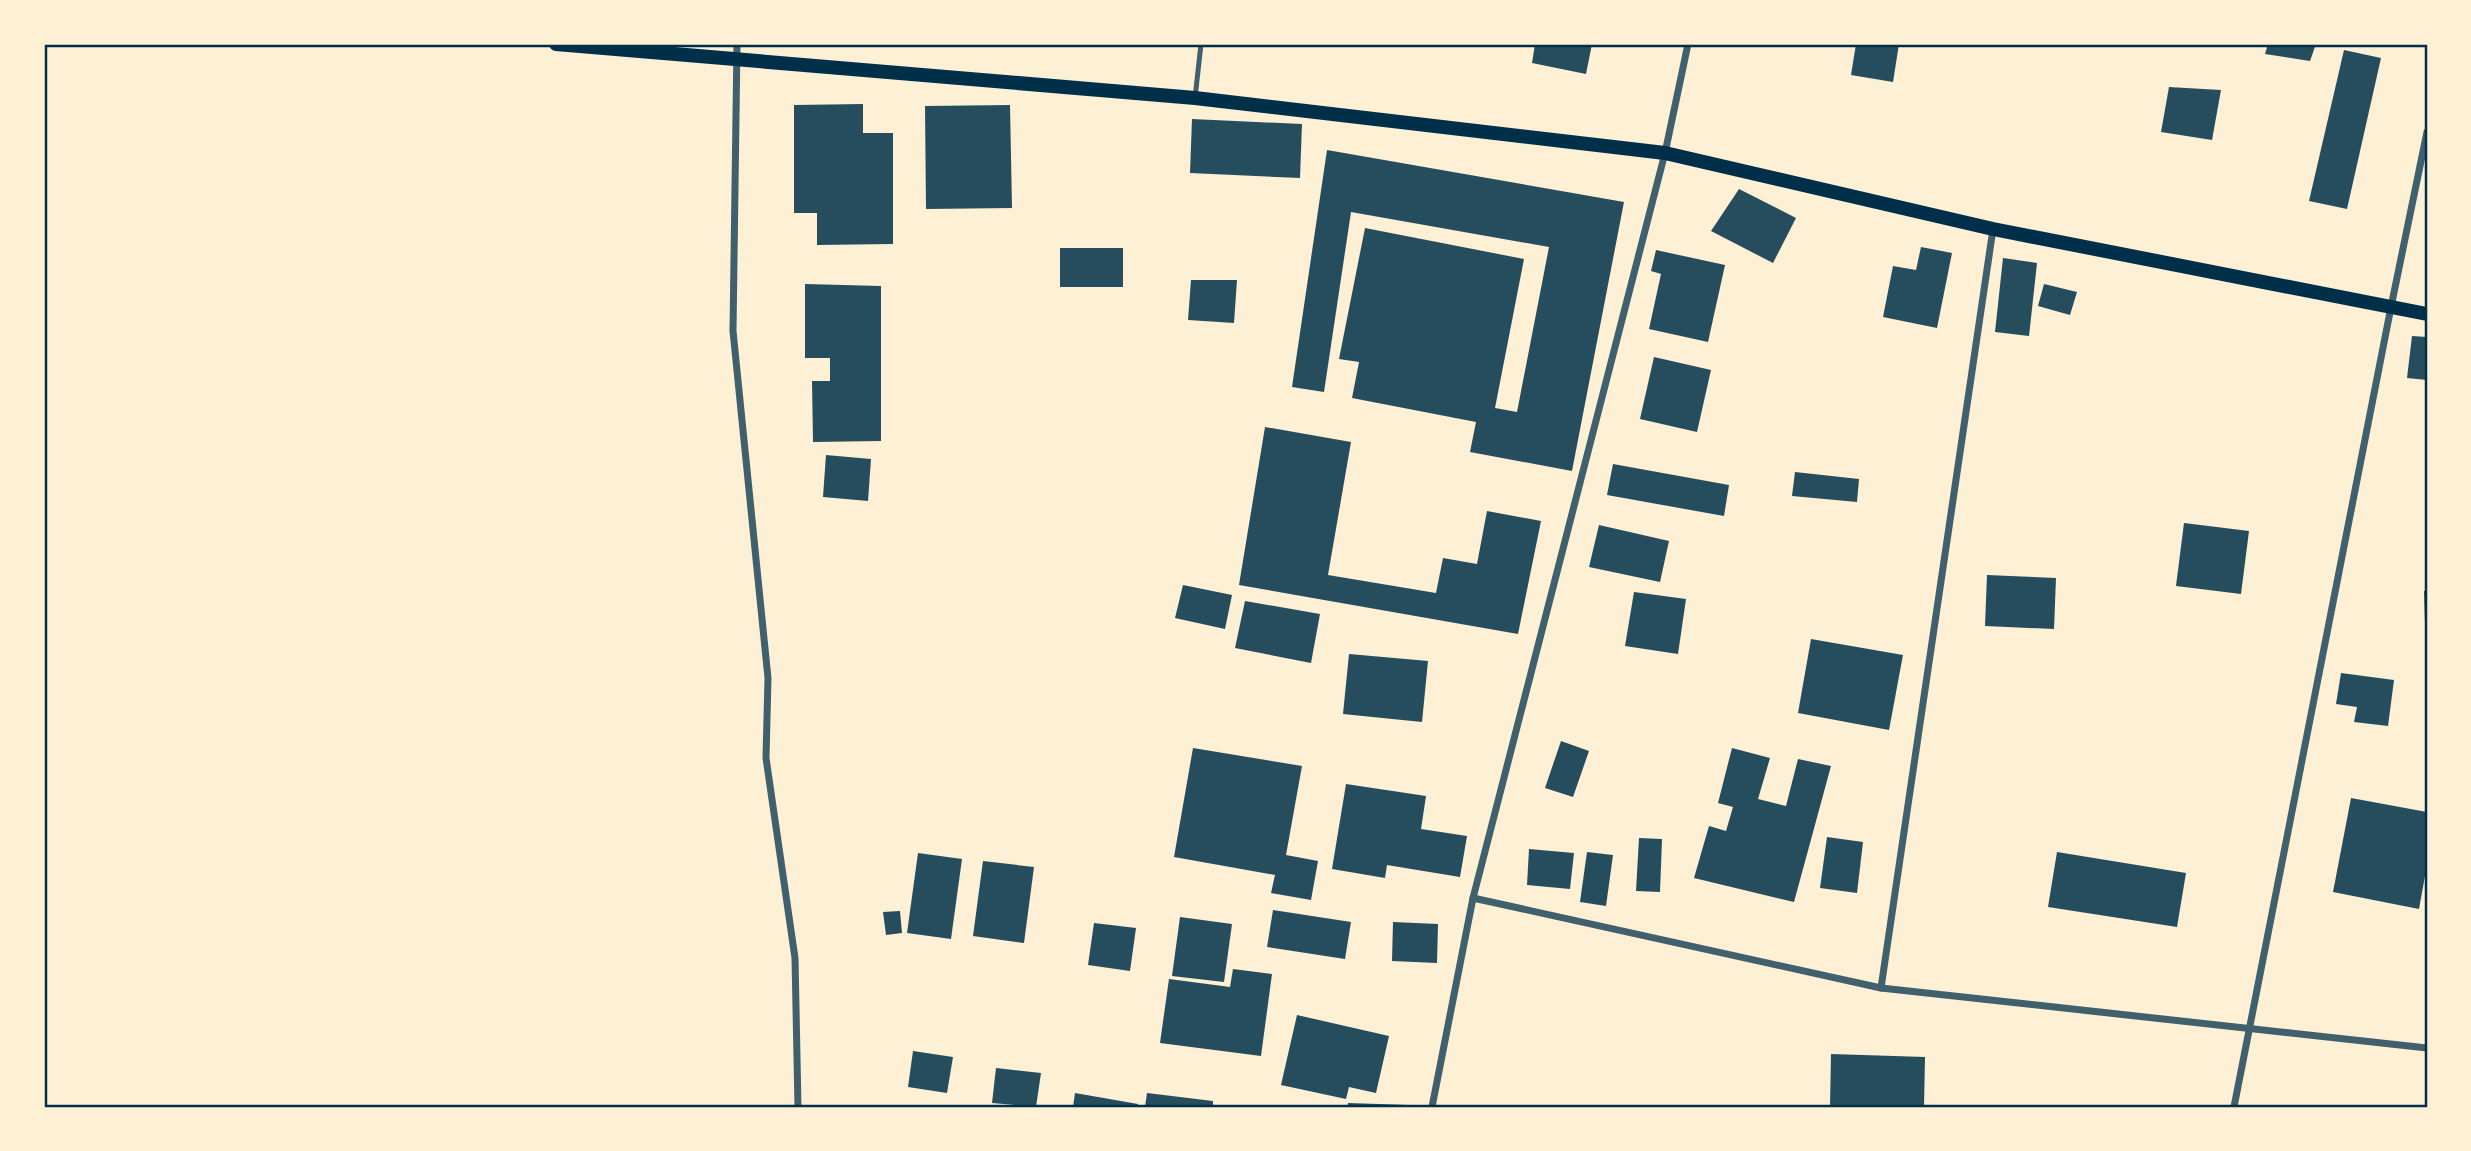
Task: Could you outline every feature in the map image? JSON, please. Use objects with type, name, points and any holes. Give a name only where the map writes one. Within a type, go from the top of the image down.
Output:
[{"type":"main road","points":[[556,44],[737,51],[1195,98],[1665,153],[1993,229],[2427,314]]},
{"type":"street","points":[[1432,1107],[1473,898],[1665,153],[1688,44]]},
{"type":"street","points":[[737,51],[733,331],[768,678],[766,758],[795,958],[798,1107]]},
{"type":"street","points":[[2234,1107],[2427,132]]},
{"type":"street","points":[[1881,988],[1993,229]]},
{"type":"street","points":[[1473,898],[1881,988],[2427,1048]]},
{"type":"lane","points":[[1195,98],[1201,44]]},
{"type":"building","points":[[1535,44],[1592,44],[1586,74],[1532,63]]},
{"type":"building","points":[[1856,44],[1899,44],[1893,82],[1851,75]]},
{"type":"building","points":[[2268,44],[2316,44],[2310,61],[2265,54]]},
{"type":"building","points":[[2344,50],[2381,58],[2347,209],[2309,201]]},
{"type":"building","points":[[2169,87],[2221,90],[2212,140],[2161,132]]},
{"type":"building","points":[[863,104],[863,133],[893,133],[893,244],[817,245],[817,213],[794,213],[794,105]]},
{"type":"building","points":[[1010,105],[1012,208],[926,209],[925,106]]},
{"type":"building","points":[[1192,119],[1302,124],[1300,178],[1190,173]]},
{"type":"building","points":[[1327,150],[1624,202],[1572,471],[1470,452],[1476,422],[1352,398],[1359,362],[1339,359],[1365,228],[1524,259],[1495,408],[1517,412],[1549,247],[1351,212],[1324,392],[1292,387]]},
{"type":"building","points":[[1739,189],[1796,218],[1773,263],[1711,231]]},
{"type":"building","points":[[1921,247],[1952,253],[1937,328],[1883,317],[1893,266],[1916,270]]},
{"type":"building","points":[[1060,248],[1123,248],[1123,287],[1060,287]]},
{"type":"building","points":[[1656,250],[1725,265],[1708,342],[1649,329],[1661,274],[1651,271]]},
{"type":"building","points":[[2003,258],[2037,263],[2029,336],[1995,332]]},
{"type":"building","points":[[1191,280],[1237,280],[1234,323],[1188,320]]},
{"type":"building","points":[[805,284],[881,286],[881,441],[813,442],[812,381],[830,381],[830,358],[805,358]]},
{"type":"building","points":[[2044,284],[2077,292],[2070,315],[2038,306]]},
{"type":"building","points":[[2412,336],[2427,337],[2427,380],[2407,378]]},
{"type":"building","points":[[1654,357],[1711,370],[1697,432],[1640,419]]},
{"type":"building","points":[[1265,427],[1351,442],[1328,575],[1436,593],[1443,558],[1477,564],[1487,511],[1541,521],[1518,634],[1239,585]]},
{"type":"building","points":[[826,455],[871,459],[868,501],[823,497]]},
{"type":"building","points":[[1613,464],[1729,485],[1724,516],[1607,495]]},
{"type":"building","points":[[1795,472],[1859,479],[1857,502],[1792,496]]},
{"type":"building","points":[[2184,523],[2249,531],[2241,594],[2176,586]]},
{"type":"building","points":[[1599,525],[1669,541],[1660,582],[1589,567]]},
{"type":"building","points":[[1987,575],[2056,578],[2054,629],[1985,626]]},
{"type":"building","points":[[1183,585],[1232,595],[1225,629],[1175,618]]},
{"type":"building","points":[[2424,591],[2427,591],[2427,624],[2425,624]]},
{"type":"building","points":[[1634,592],[1686,599],[1678,654],[1625,646]]},
{"type":"building","points":[[1245,601],[1320,614],[1311,663],[1235,648]]},
{"type":"building","points":[[1811,639],[1903,655],[1889,730],[1798,713]]},
{"type":"building","points":[[1349,654],[1428,661],[1422,722],[1343,714]]},
{"type":"building","points":[[2341,673],[2394,680],[2388,726],[2354,722],[2357,707],[2336,704]]},
{"type":"building","points":[[1561,741],[1589,751],[1573,797],[1545,788]]},
{"type":"building","points":[[1193,748],[1302,766],[1286,855],[1318,861],[1311,900],[1271,893],[1275,875],[1174,857]]},
{"type":"building","points":[[1732,748],[1770,758],[1758,799],[1786,806],[1798,759],[1831,766],[1794,902],[1694,878],[1709,826],[1726,831],[1733,807],[1718,803]]},
{"type":"building","points":[[1346,784],[1426,796],[1421,829],[1467,836],[1460,877],[1387,865],[1385,878],[1332,869]]},
{"type":"building","points":[[2351,798],[2427,812],[2427,865],[2419,909],[2333,892]]},
{"type":"building","points":[[1827,837],[1863,842],[1857,893],[1820,888]]},
{"type":"building","points":[[1639,838],[1662,839],[1660,892],[1636,891]]},
{"type":"building","points":[[1529,849],[1574,853],[1570,889],[1527,885]]},
{"type":"building","points":[[1587,852],[1613,855],[1606,906],[1580,902]]},
{"type":"building","points":[[2057,852],[2186,873],[2177,927],[2048,907]]},
{"type":"building","points":[[918,853],[962,859],[951,939],[907,933]]},
{"type":"building","points":[[983,861],[1034,867],[1024,943],[973,936]]},
{"type":"building","points":[[1273,910],[1351,922],[1345,959],[1267,947]]},
{"type":"building","points":[[900,911],[902,933],[886,935],[883,912]]},
{"type":"building","points":[[1180,917],[1232,924],[1224,982],[1172,976]]},
{"type":"building","points":[[1393,922],[1438,924],[1437,963],[1392,961]]},
{"type":"building","points":[[1094,923],[1136,928],[1130,971],[1088,965]]},
{"type":"building","points":[[1233,969],[1272,974],[1261,1056],[1160,1043],[1169,979],[1230,987]]},
{"type":"building","points":[[1297,1015],[1389,1036],[1376,1093],[1349,1087],[1346,1099],[1281,1085]]},
{"type":"building","points":[[913,1051],[953,1057],[947,1093],[908,1087]]},
{"type":"building","points":[[1831,1054],[1925,1057],[1924,1107],[1830,1107]]},
{"type":"building","points":[[996,1068],[1041,1073],[1036,1107],[992,1103]]},
{"type":"building","points":[[1075,1093],[1138,1104],[1138,1107],[1073,1107]]},
{"type":"building","points":[[1147,1093],[1213,1101],[1213,1107],[1145,1107]]},
{"type":"building","points":[[1348,1103],[1409,1105],[1409,1107],[1348,1107]]}]
